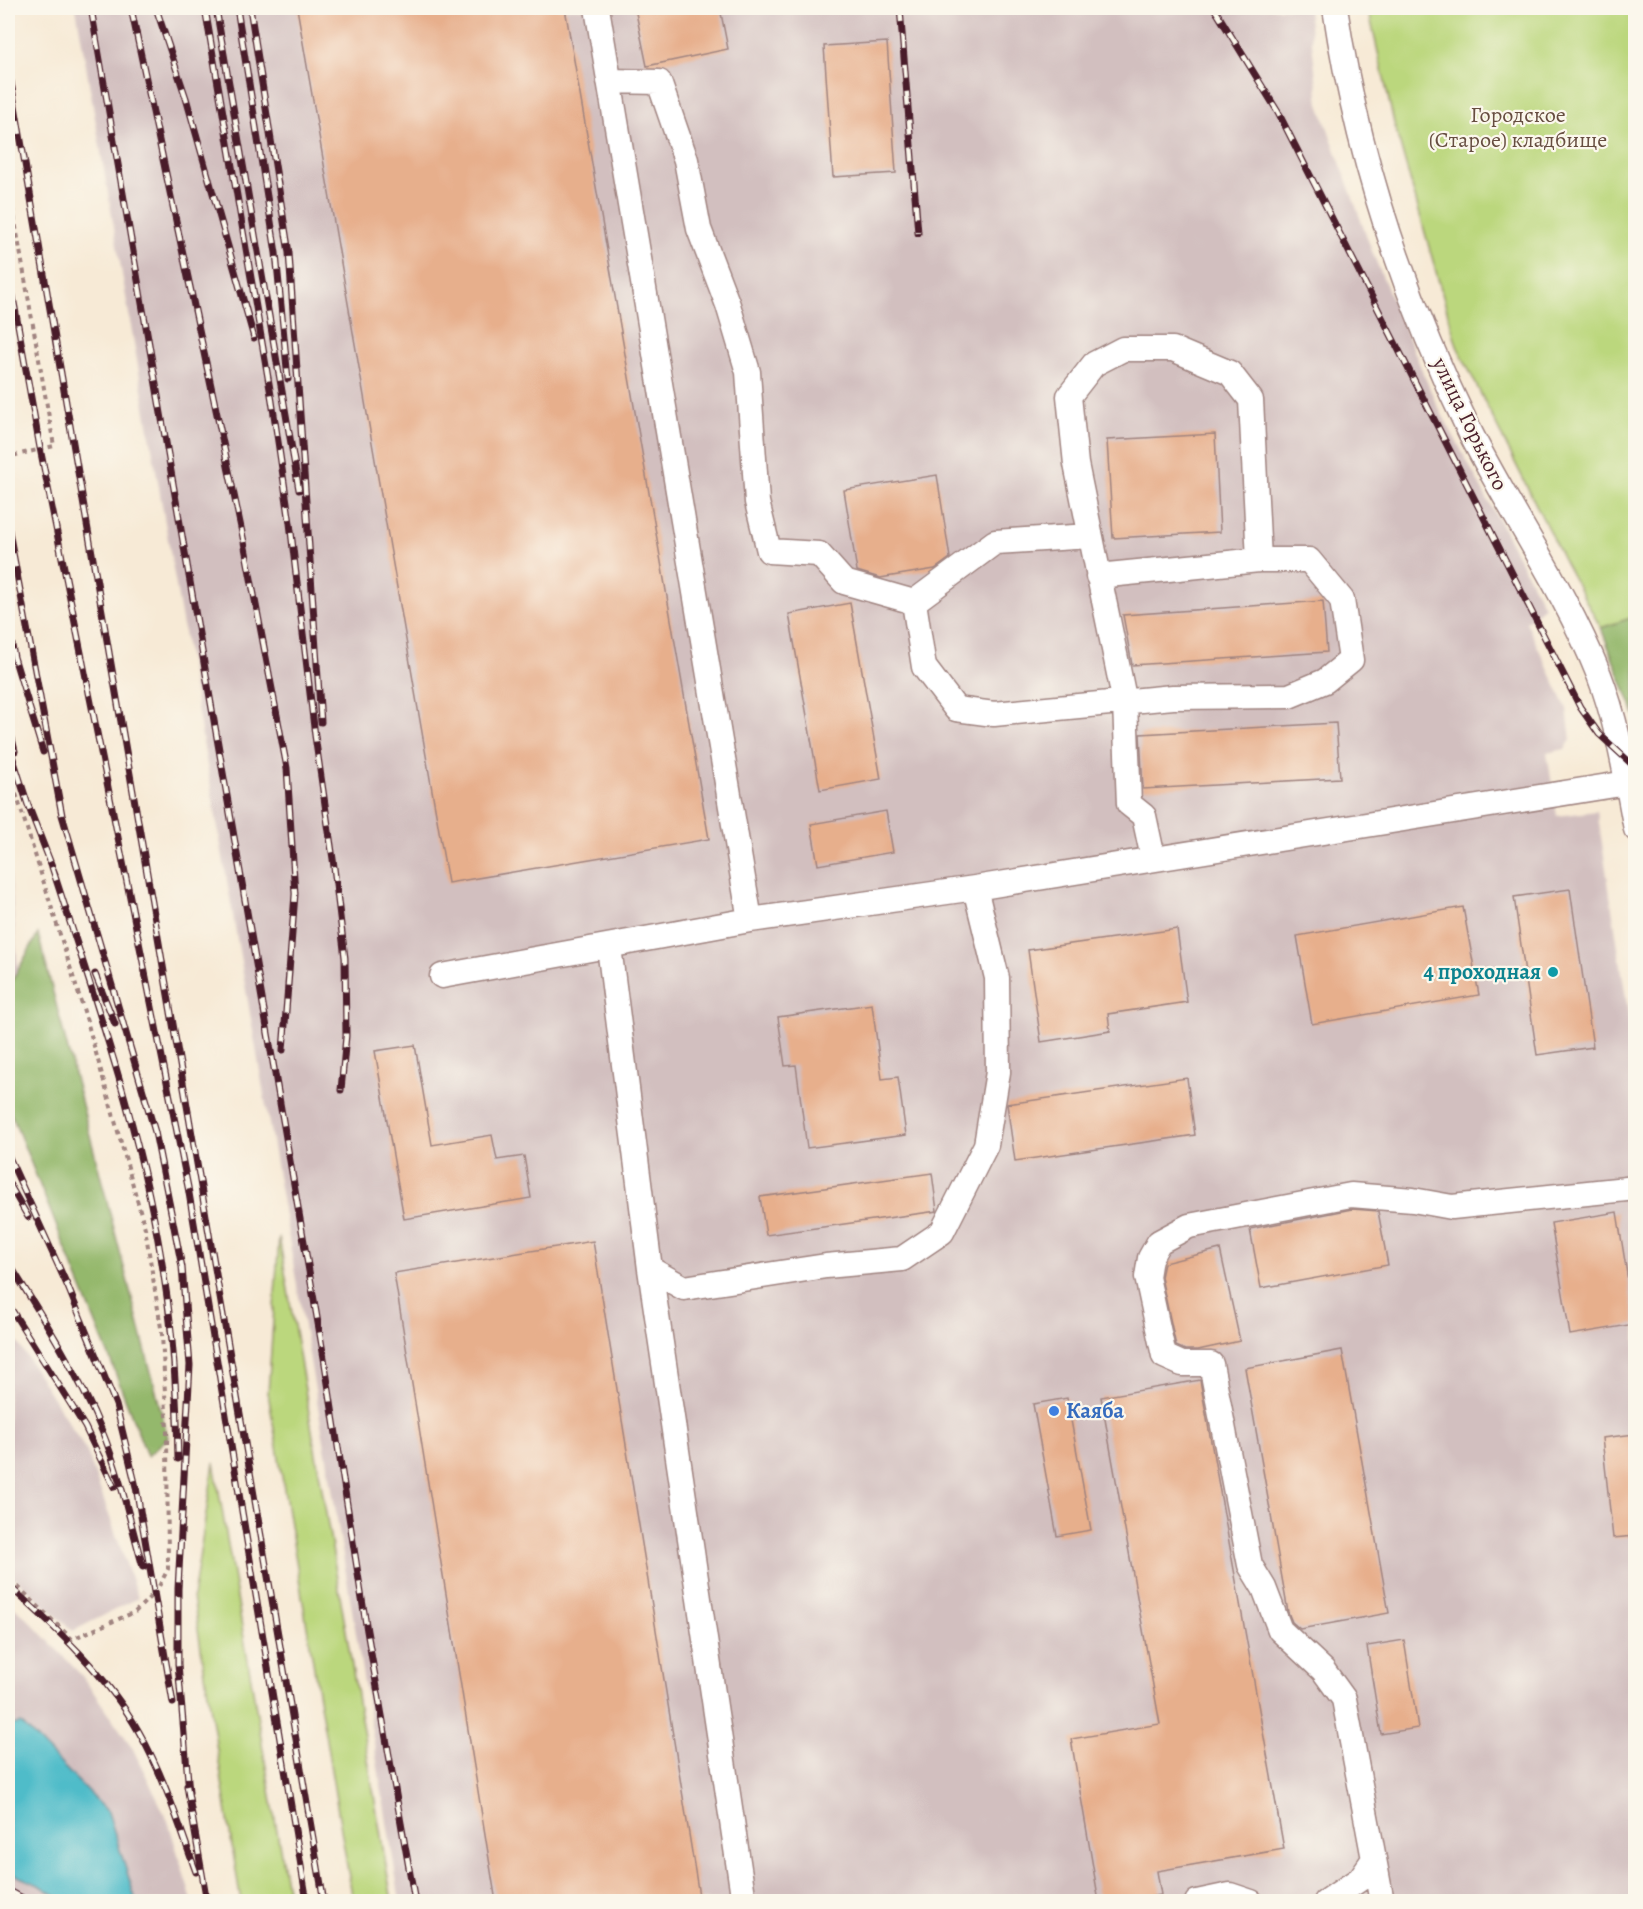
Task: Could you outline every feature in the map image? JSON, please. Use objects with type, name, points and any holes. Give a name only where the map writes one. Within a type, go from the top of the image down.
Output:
[{"type":"street","points":[[597,8],[750,920]]},
{"type":"street","name":"улица Горького","points":[[1335,8],[1357,124],[1401,275],[1471,434],[1569,609],[1599,675],[1614,717],[1631,739],[1627,783],[1635,829]]},
{"type":"street","points":[[609,81],[659,82],[683,149],[699,229],[728,306],[748,372],[757,502],[769,551],[819,554],[844,582],[914,602]]},
{"type":"street","points":[[1153,858],[1144,816],[1129,804],[1125,703],[1076,464],[1068,396],[1094,363],[1123,349],[1173,349],[1230,373],[1251,400],[1259,560]]},
{"type":"street","points":[[914,602],[995,542],[1090,536]]},
{"type":"street","points":[[914,602],[924,667],[956,709],[994,714],[1173,697],[1288,696],[1325,681],[1351,660],[1342,600],[1309,560],[1259,560],[1098,576]]},
{"type":"street","points":[[442,976],[750,920],[975,888],[1627,783]]},
{"type":"street","points":[[650,1269],[684,1288],[826,1266],[902,1259],[942,1232],[986,1145],[998,1072],[997,978],[975,888]]},
{"type":"street","points":[[609,947],[650,1269],[744,1902]]},
{"type":"street","points":[[1382,1902],[1344,1699],[1323,1670],[1280,1630],[1269,1599],[1250,1565],[1211,1364],[1182,1364],[1164,1356],[1147,1277],[1150,1258],[1159,1242],[1189,1226],[1351,1195],[1403,1199],[1452,1207],[1635,1188]]},
{"type":"street","points":[[1326,1902],[1360,1879],[1374,1859]]},
{"type":"street","points":[[1197,1902],[1230,1895],[1251,1902]]},
{"type":"path","points":[[8,181],[54,446],[8,457]]},
{"type":"path","points":[[8,768],[87,1021],[145,1228],[162,1334],[167,1432],[168,1569],[158,1590],[135,1612],[72,1639],[8,1577]]},
{"type":"shaded area","points":[[76,8],[1308,8],[1319,104],[1373,254],[1435,401],[1544,606],[1526,622],[1567,709],[1571,740],[1565,749],[1547,753],[1557,816],[1597,811],[1636,1063],[1635,1901],[400,1901],[330,1476]]},
{"type":"shaded area","points":[[8,848],[30,1112],[8,1122]]},
{"type":"shaded area","points":[[8,1327],[87,1452],[138,1598],[73,1631],[8,1572]]},
{"type":"shaded area","points":[[8,1603],[26,1617],[82,1676],[132,1747],[168,1821],[192,1901],[44,1901],[8,1887]]},
{"type":"green space","name":"Городское (Старое) кладбище","points":[[1368,8],[1635,8],[1635,617],[1601,628],[1565,563],[1457,346],[1394,123]]},
{"type":"green space","points":[[1631,618],[1636,629],[1635,715],[1601,628]]},
{"type":"green space","points":[[38,934],[168,1438],[147,1456],[8,1106],[8,988]]},
{"type":"green space","points":[[279,1237],[392,1901],[353,1901],[268,1393]]},
{"type":"green space","points":[[214,1463],[289,1901],[241,1901],[193,1597]]},
{"type":"water","points":[[21,1723],[108,1812],[136,1901],[64,1901],[41,1886],[8,1872],[8,1726]]},
{"type":"building","points":[[297,8],[565,8],[709,839],[448,883]]},
{"type":"building","points":[[635,8],[720,8],[728,49],[647,66]]},
{"type":"building","points":[[887,42],[896,173],[833,177],[824,46]]},
{"type":"building","points":[[1215,434],[1220,532],[1113,538],[1107,440]]},
{"type":"building","points":[[937,475],[950,558],[935,569],[880,578],[857,571],[844,490]]},
{"type":"building","points":[[1323,601],[1327,652],[1132,665],[1123,615]]},
{"type":"building","points":[[850,603],[881,779],[820,790],[789,614]]},
{"type":"building","points":[[1336,723],[1340,778],[1143,789],[1140,734]]},
{"type":"building","points":[[886,811],[893,852],[818,865],[811,824]]},
{"type":"building","name":"4 проходная","points":[[1570,889],[1593,1047],[1537,1055],[1514,897]]},
{"type":"building","points":[[1463,907],[1479,995],[1312,1024],[1297,936]]},
{"type":"building","points":[[1177,929],[1187,1002],[1108,1014],[1110,1031],[1041,1042],[1028,950]]},
{"type":"building","points":[[872,1004],[882,1079],[898,1077],[906,1135],[807,1148],[796,1065],[785,1066],[778,1017]]},
{"type":"building","points":[[415,1045],[432,1145],[492,1135],[497,1160],[524,1156],[531,1198],[404,1219],[375,1051]]},
{"type":"building","points":[[1187,1078],[1195,1135],[1015,1161],[1007,1104]]},
{"type":"building","points":[[932,1173],[937,1211],[766,1235],[760,1197]]},
{"type":"building","points":[[1352,1209],[1378,1211],[1388,1265],[1261,1288],[1250,1229]]},
{"type":"building","points":[[1617,1212],[1635,1324],[1570,1335],[1551,1223]]},
{"type":"building","points":[[593,1241],[700,1902],[496,1902],[394,1273]]},
{"type":"building","points":[[1220,1249],[1240,1341],[1198,1350],[1185,1350],[1176,1346],[1161,1277],[1164,1263]]},
{"type":"building","points":[[1342,1350],[1389,1613],[1300,1629],[1292,1622],[1288,1612],[1245,1368]]},
{"type":"building","points":[[1200,1380],[1284,1849],[1157,1871],[1161,1895],[1122,1902],[1099,1902],[1071,1739],[1160,1724],[1101,1397]]},
{"type":"building","points":[[1067,1398],[1091,1530],[1057,1536],[1033,1404]]},
{"type":"building","points":[[1635,1434],[1635,1536],[1613,1538],[1602,1438]]},
{"type":"building","points":[[1404,1640],[1418,1728],[1381,1734],[1367,1646]]},
{"type":"railway","points":[[91,8],[324,1358],[367,1631],[415,1902]]},
{"type":"railway","points":[[131,8],[244,542],[287,768],[295,894],[283,1050]]},
{"type":"railway","points":[[156,8],[186,98],[254,338]]},
{"type":"railway","points":[[205,8],[272,401],[333,859],[345,958],[346,1036],[341,1090]]},
{"type":"railway","points":[[216,8],[299,490]]},
{"type":"railway","points":[[237,8],[276,253],[288,379]]},
{"type":"railway","points":[[250,8],[289,253],[321,722]]},
{"type":"railway","points":[[900,8],[918,233]]},
{"type":"railway","points":[[1214,8],[1278,112],[1580,707],[1599,734],[1636,768]]},
{"type":"railway","points":[[8,65],[324,1902]]},
{"type":"railway","points":[[8,269],[40,448],[188,1187],[307,1902]]},
{"type":"railway","points":[[8,526],[62,815],[155,1132],[182,1267],[190,1365],[178,1589],[178,1664],[189,1792]]},
{"type":"railway","points":[[8,622],[14,657],[43,752]]},
{"type":"railway","points":[[8,722],[15,751]]},
{"type":"railway","points":[[8,743],[28,805],[55,874]]},
{"type":"railway","points":[[52,867],[118,1073],[145,1177],[171,1327],[178,1459]]},
{"type":"railway","points":[[95,974],[115,1024]]},
{"type":"railway","points":[[8,1155],[68,1287],[116,1405],[136,1487],[173,1703]]},
{"type":"railway","points":[[8,1182],[28,1217]]},
{"type":"railway","points":[[8,1262],[82,1387],[102,1431],[114,1464],[143,1567]]},
{"type":"railway","points":[[8,1304],[85,1427],[114,1487]]},
{"type":"railway","points":[[8,1585],[80,1653],[126,1711],[156,1766],[196,1872]]},
{"type":"railway","points":[[187,1786],[207,1902]]},
{"type":"railway","points":[[8,1890],[30,1902]]},
{"type":"place","name":"4 проходная","points":[[1553,972]]},
{"type":"place","name":"Каяба","points":[[1054,1411]]}]
